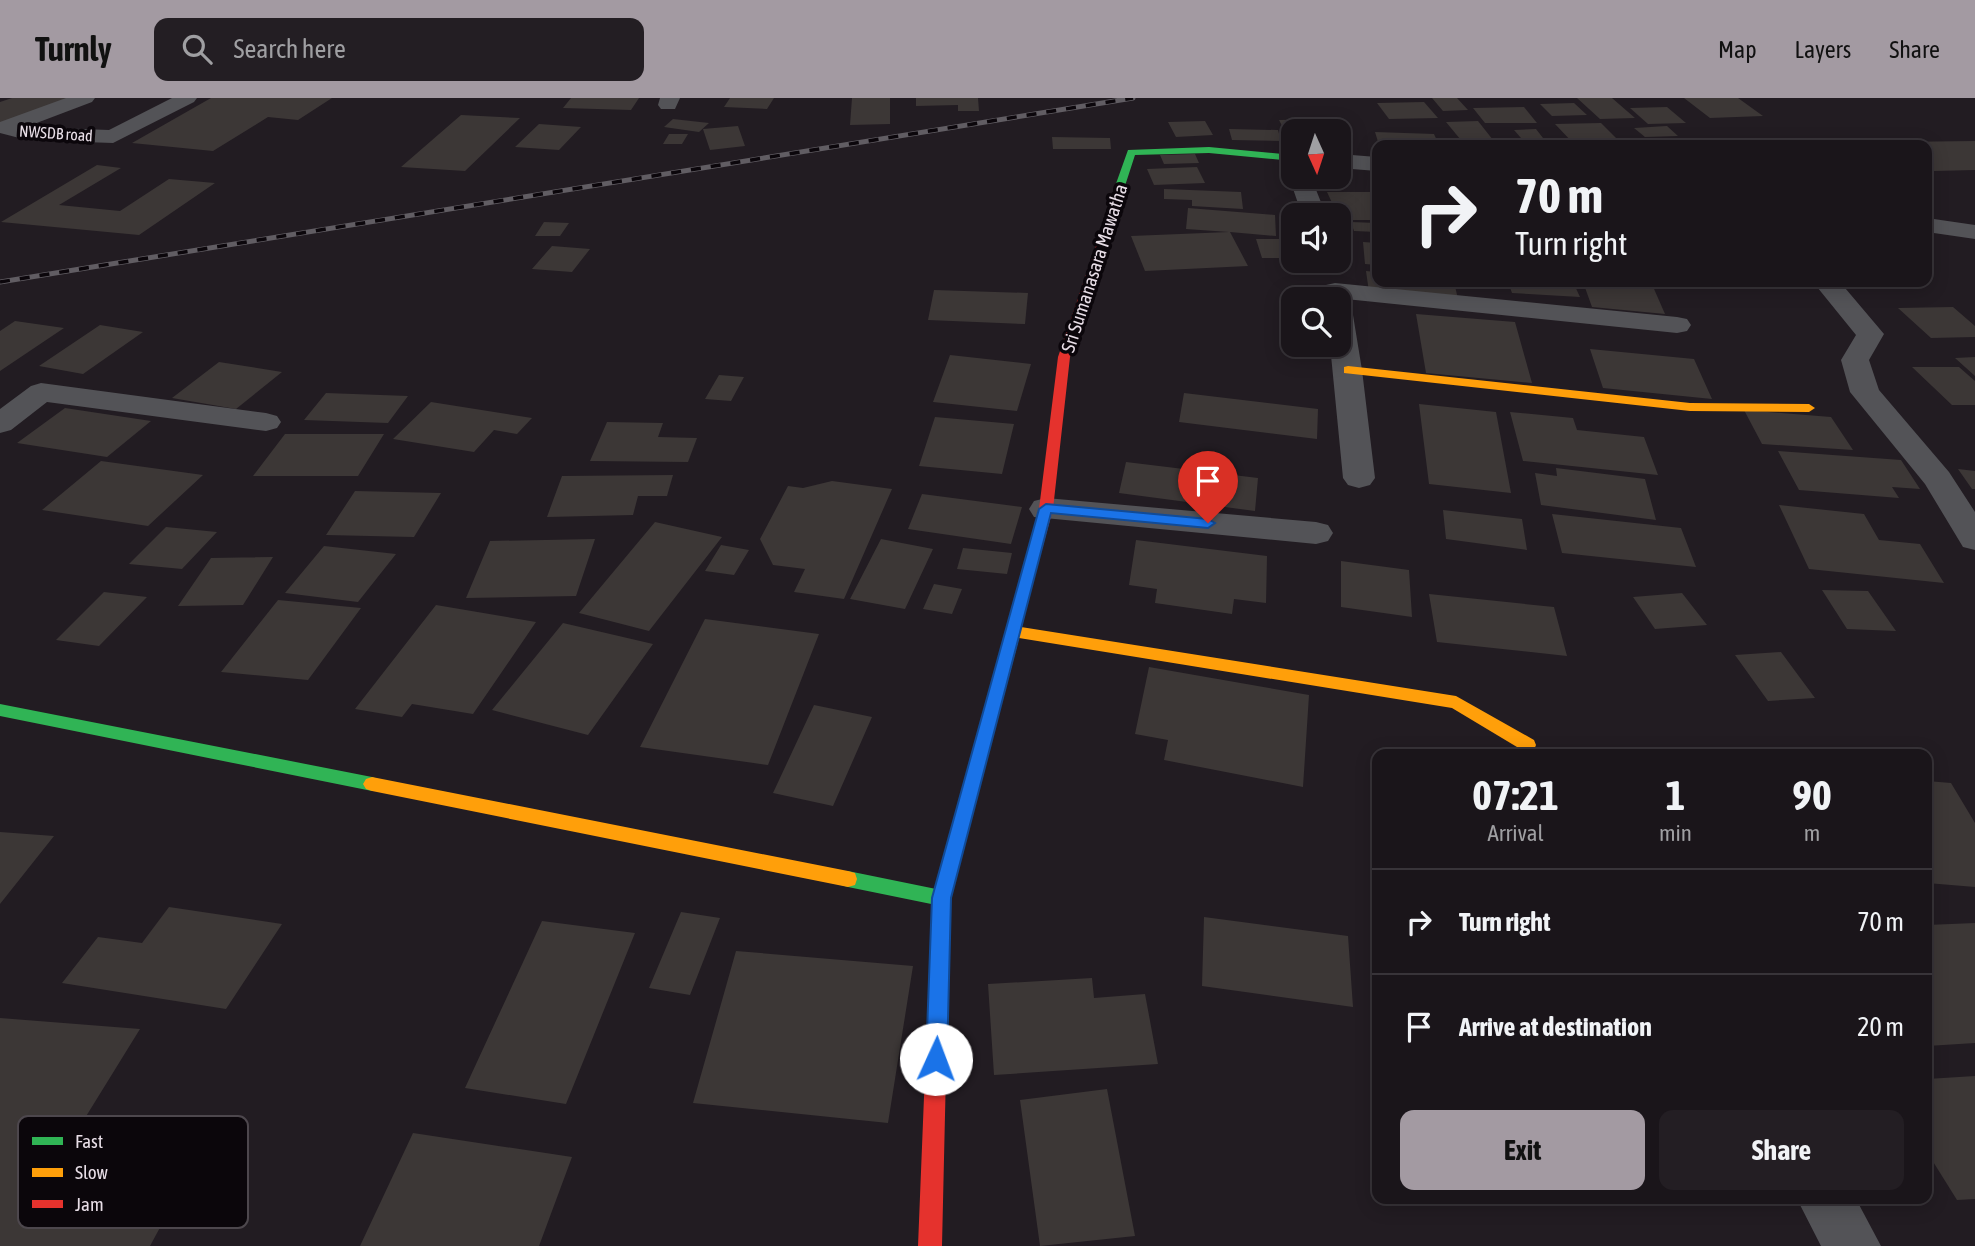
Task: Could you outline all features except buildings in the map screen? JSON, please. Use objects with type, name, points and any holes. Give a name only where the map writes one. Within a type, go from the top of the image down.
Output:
[{"type":"street","name":"NWSDB road","points":[[85,98],[4,128],[27,134],[113,136],[187,98]]},
{"type":"street","name":"Sri Sumanasara Mawatha","points":[[930,1246],[941,898],[1046,509],[1064,357],[1131,152],[1209,150],[1281,161]]},
{"type":"street","points":[[1351,162],[1372,164]]},
{"type":"street","points":[[1932,226],[1975,232]]},
{"type":"street","points":[[1830,287],[1870,334],[1855,360],[1865,392],[1938,479],[1975,539]]},
{"type":"street","points":[[1351,295],[1677,325]]},
{"type":"street","points":[[1346,357],[1359,478]]},
{"type":"street","points":[[1348,370],[1690,407],[1809,408]]},
{"type":"street","points":[[0,424],[41,392],[266,422]]},
{"type":"street","points":[[1046,509],[1316,533]]},
{"type":"street","points":[[1012,631],[1456,702],[1528,745]]},
{"type":"street","points":[[0,710],[941,898]]},
{"type":"street","points":[[1828,1204],[1853,1246]]},
{"type":"railway","points":[[0,282],[1133,98]]},
{"type":"traffic: fast","points":[[1118,192],[1131,152],[1209,150],[1281,157]]},
{"type":"traffic: fast","points":[[0,710],[372,784]]},
{"type":"traffic: fast","points":[[848,879],[941,898]]},
{"type":"traffic: slow","points":[[1348,370],[1690,407],[1809,408]]},
{"type":"traffic: slow","points":[[945,885],[1024,589]]},
{"type":"traffic: slow","points":[[1012,631],[1456,702],[1528,745]]},
{"type":"traffic: slow","points":[[372,784],[848,879]]},
{"type":"traffic: jam","points":[[1024,589],[1046,509],[1064,357],[1118,192]]},
{"type":"traffic: jam","points":[[930,1246],[941,898],[945,885]]},
{"type":"route","points":[[936,1059],[941,898],[1046,509],[1208,523]]}]
